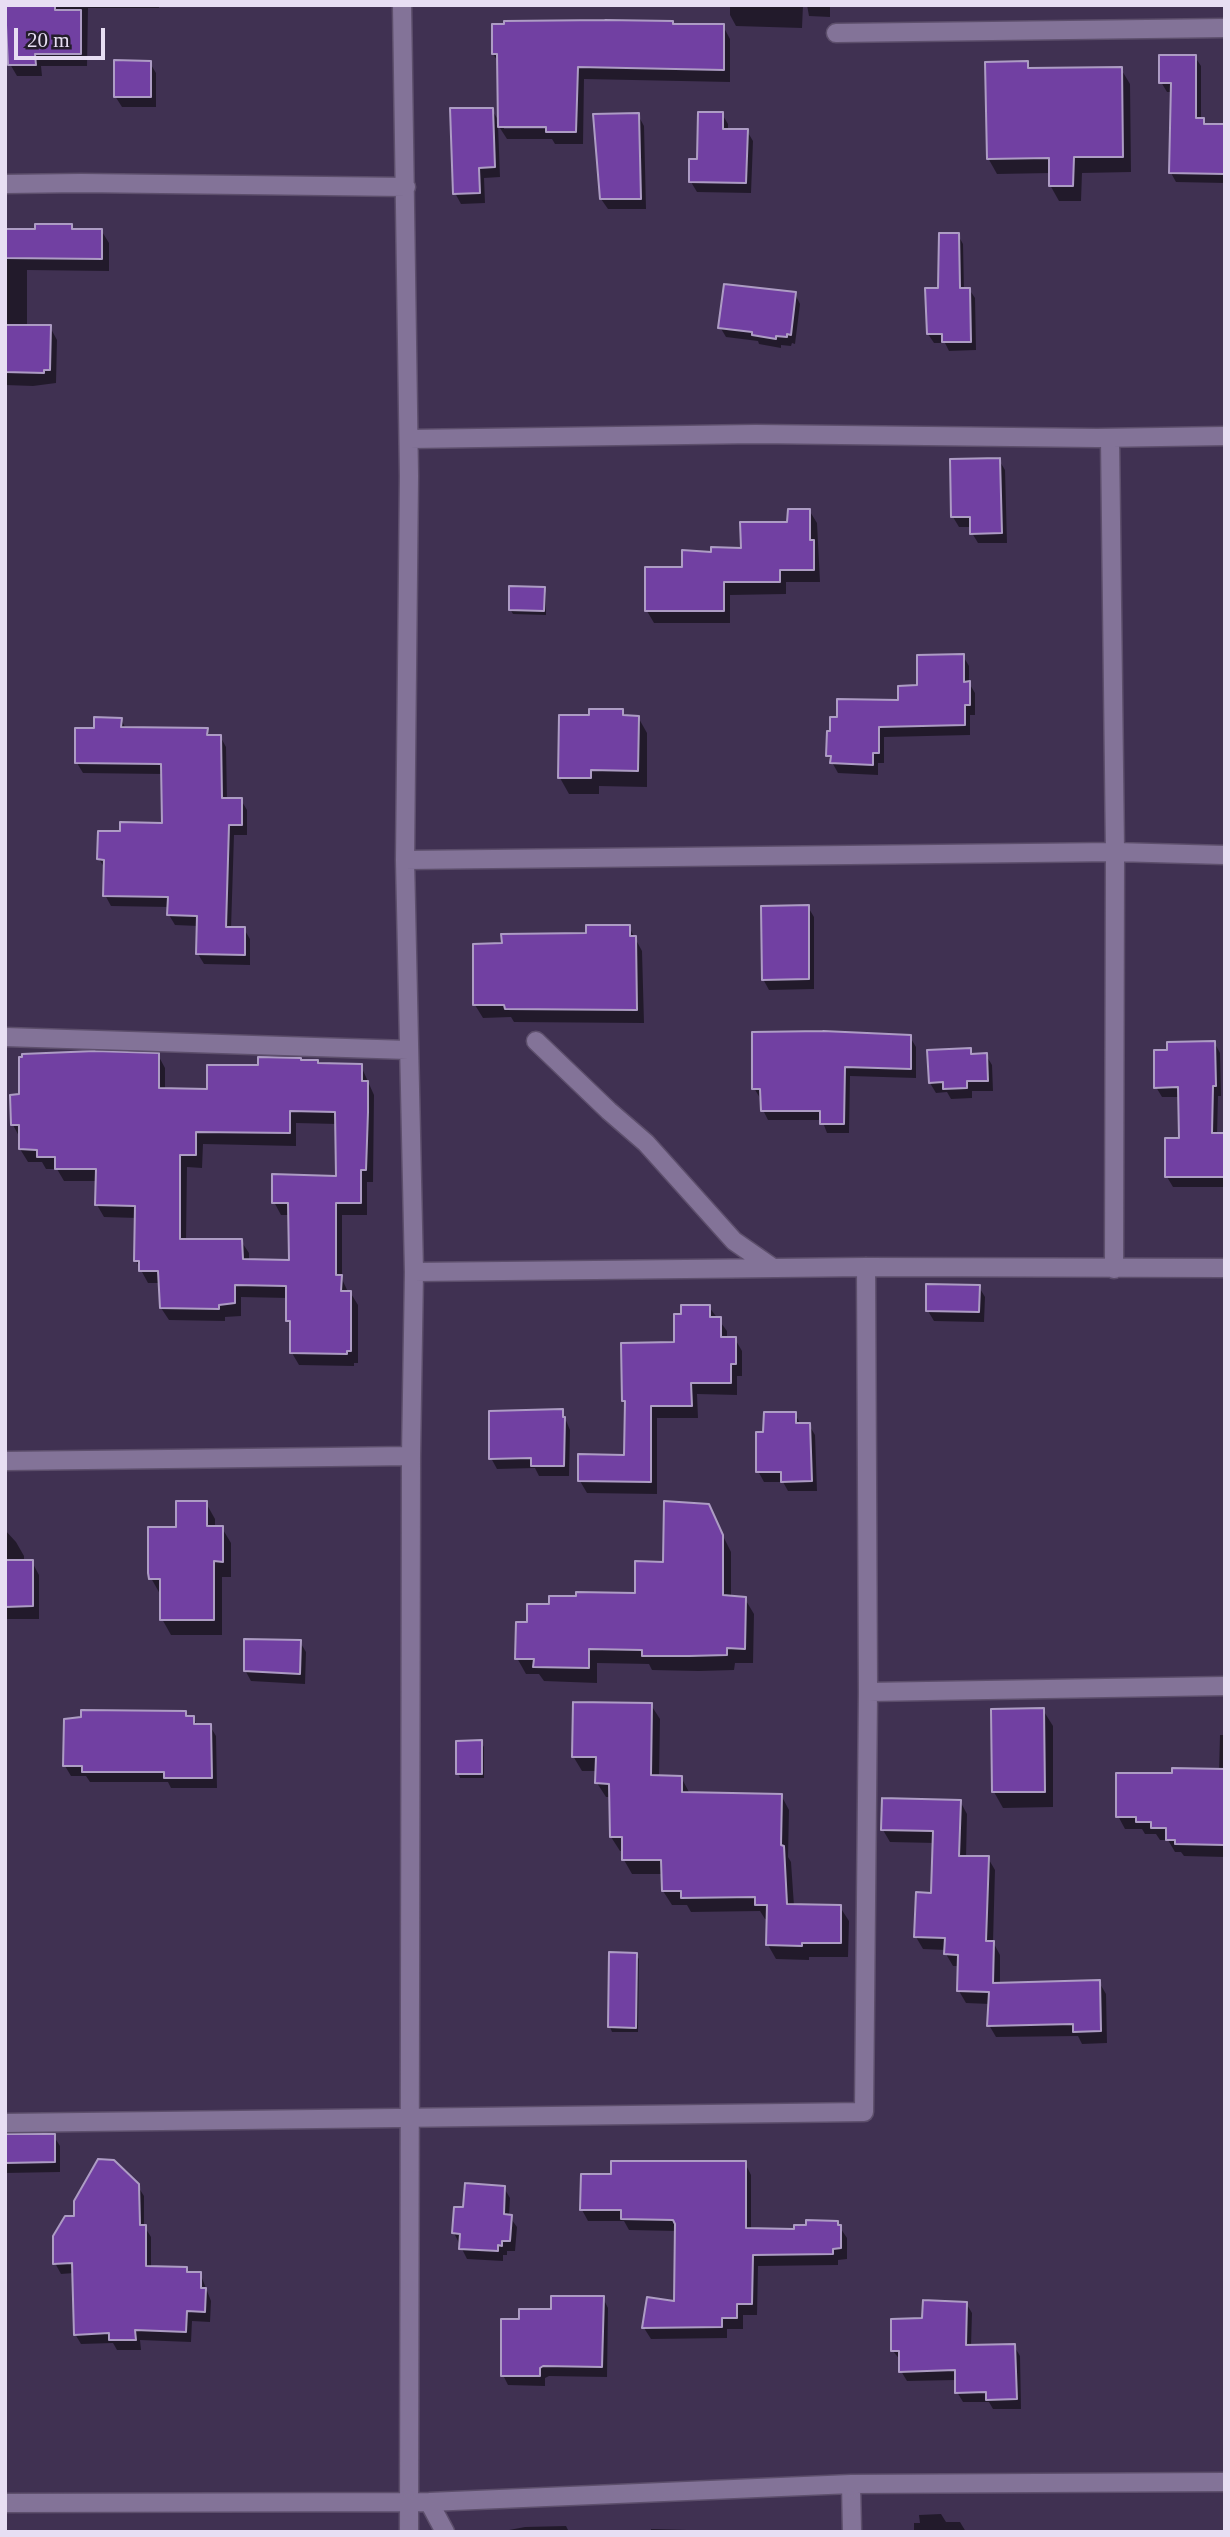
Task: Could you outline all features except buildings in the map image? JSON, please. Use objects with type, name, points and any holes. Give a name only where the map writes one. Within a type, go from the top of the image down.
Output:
[{"type":"street","points":[[402,5],[409,439],[405,860],[414,1272],[411,1455],[408,2532]]},
{"type":"street","points":[[836,33],[1225,28]]},
{"type":"street","points":[[5,184],[406,187]]},
{"type":"street","points":[[409,439],[756,433],[1110,438],[1225,436]]},
{"type":"street","points":[[1110,438],[1115,852],[1114,1269]]},
{"type":"street","points":[[405,860],[1115,852],[1225,855]]},
{"type":"street","points":[[5,1037],[408,1050]]},
{"type":"street","points":[[536,1041],[646,1143],[734,1241],[773,1268]]},
{"type":"street","points":[[5,2123],[864,2112],[868,1692],[866,1267]]},
{"type":"street","points":[[414,1272],[866,1267],[1225,1268]]},
{"type":"street","points":[[5,1461],[411,1455]]},
{"type":"street","points":[[868,1692],[1225,1686]]},
{"type":"street","points":[[5,2502],[429,2502],[851,2484],[1225,2482]]},
{"type":"street","points":[[851,2484],[852,2532]]},
{"type":"street","points":[[429,2502],[445,2532]]}]
